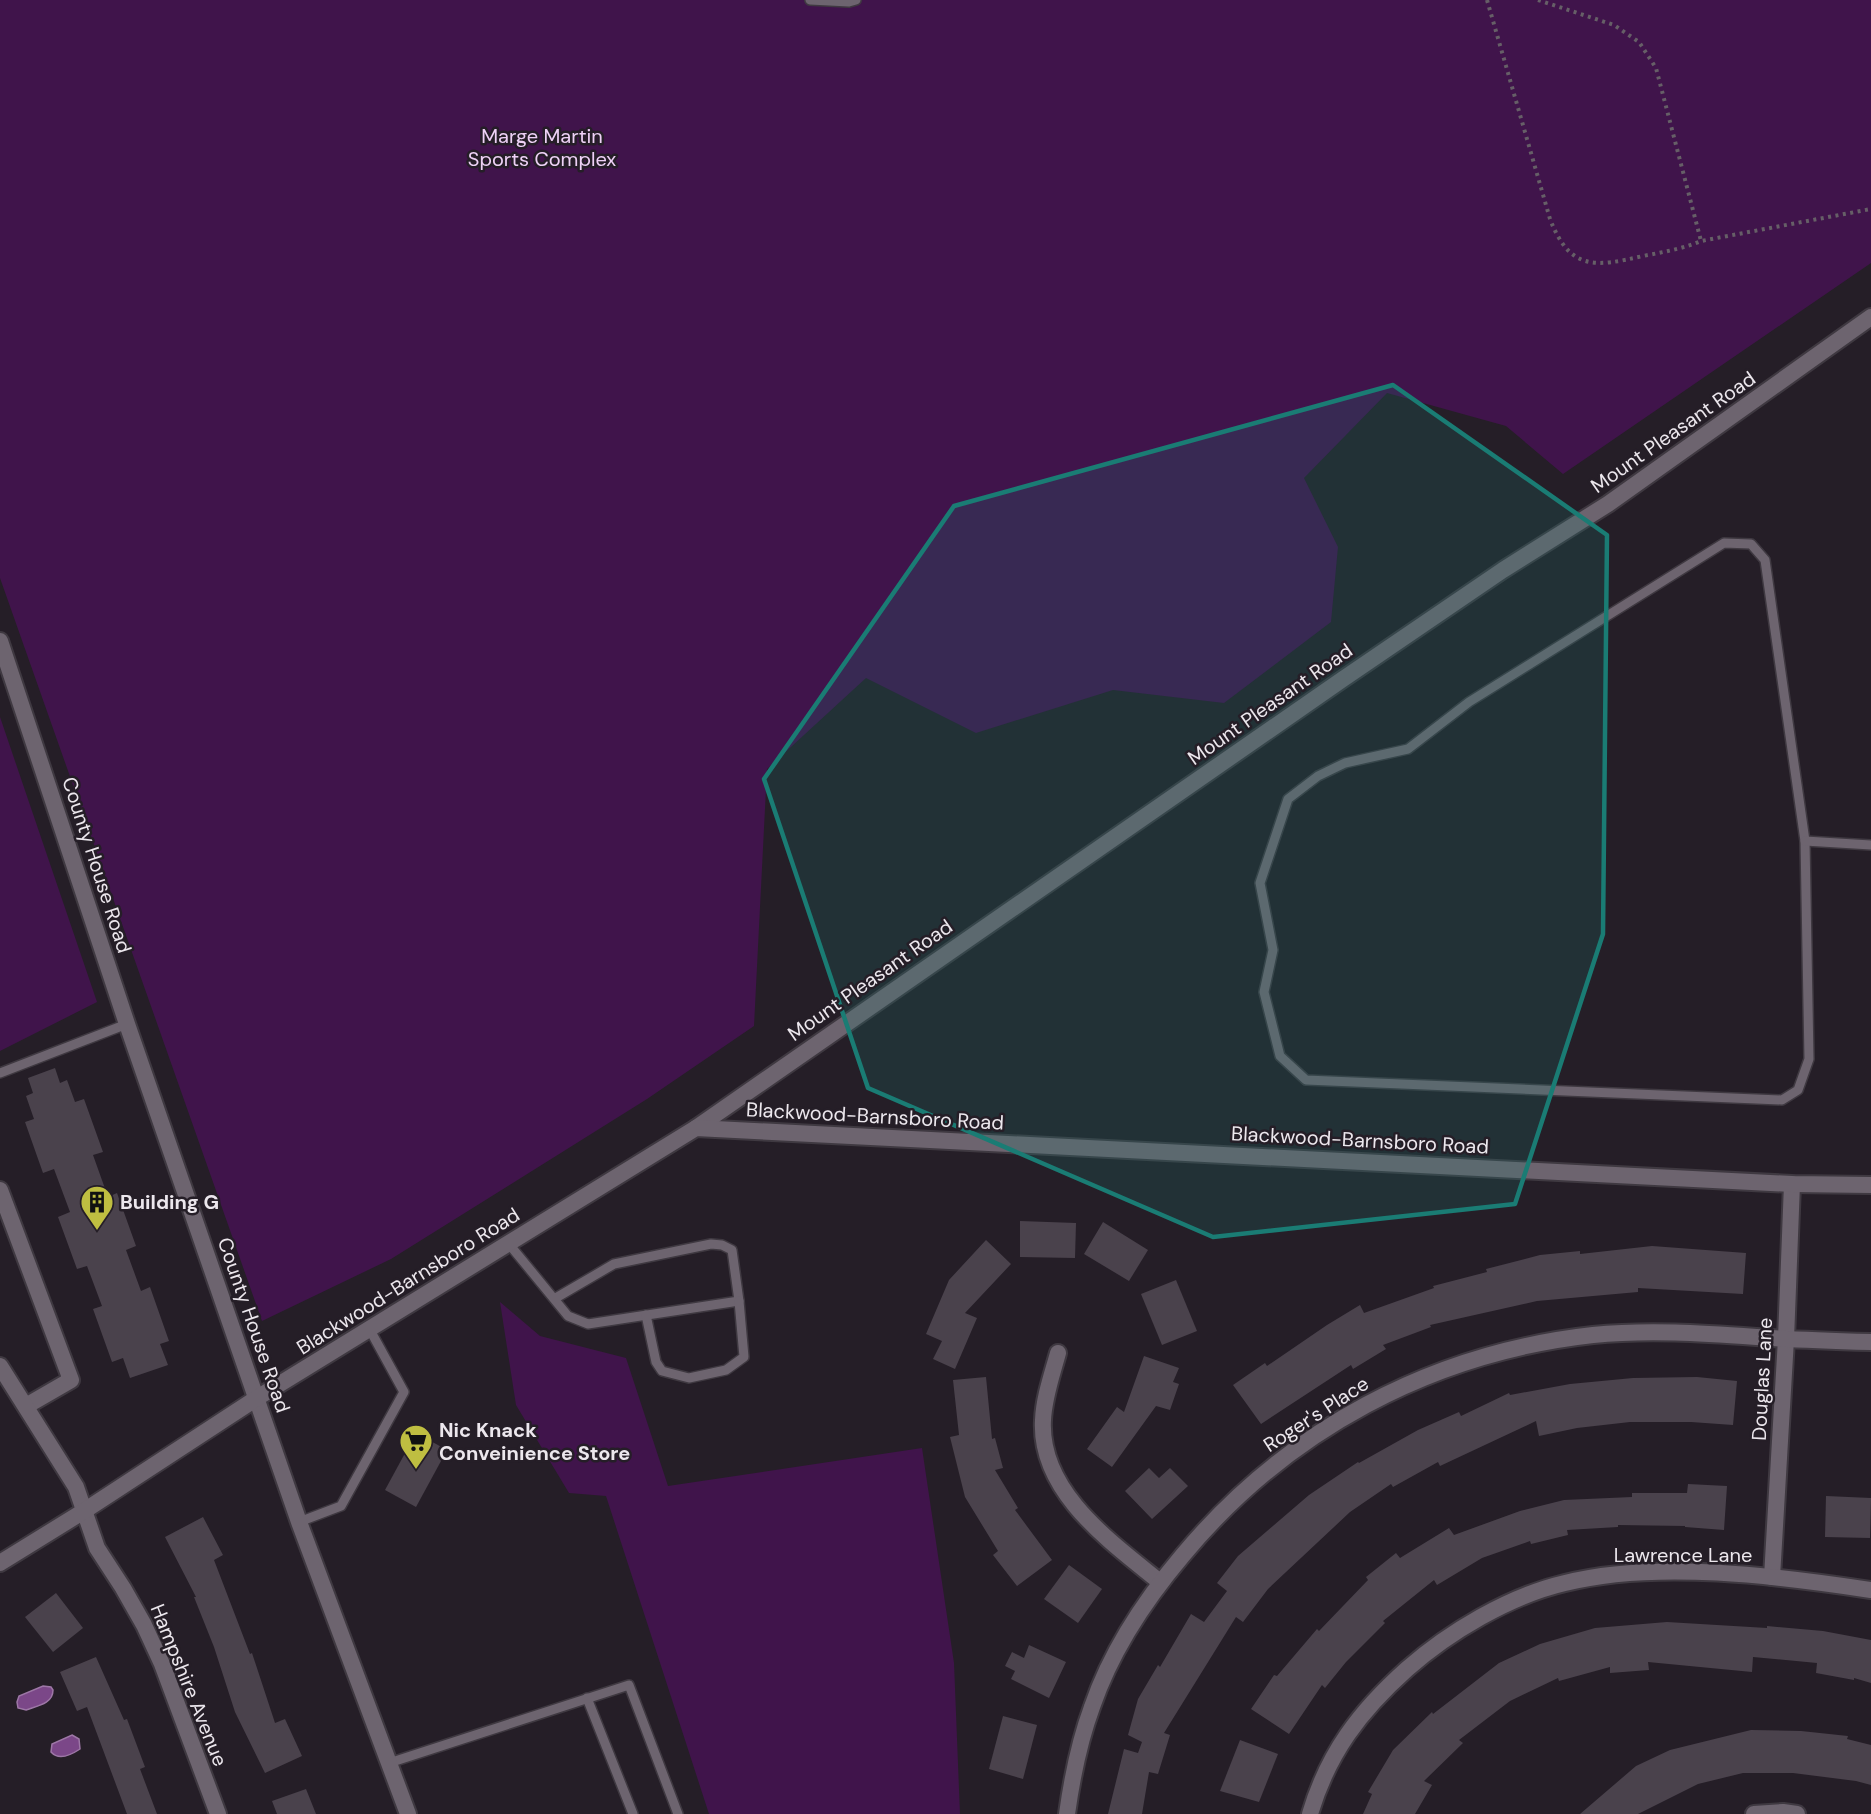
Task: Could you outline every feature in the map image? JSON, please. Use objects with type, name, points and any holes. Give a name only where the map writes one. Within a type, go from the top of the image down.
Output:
[{"type":"street","name":"Mount Pleasant Road","points":[[696,1128],[1343,679],[1503,570],[1608,504],[1871,317]]},
{"type":"street","name":"County House Road","points":[[0,641],[128,1024],[299,1522],[408,1814]]},
{"type":"street","name":"Blackwood-Barnsboro Road","points":[[0,1563],[257,1398],[696,1128],[1792,1184],[1871,1185]]},
{"type":"street","name":"Douglas Lane","points":[[1772,1577],[1786,1339],[1792,1184]]},
{"type":"street","points":[[0,1190],[71,1380],[26,1406]]},
{"type":"street","name":"Roger's Place","points":[[1067,1814],[1079,1750],[1092,1705],[1116,1652],[1160,1582],[1226,1507],[1283,1458],[1358,1409],[1433,1374],[1487,1356],[1543,1343],[1593,1335],[1654,1332],[1871,1342]]},
{"type":"street","points":[[1058,1353],[1046,1395],[1043,1422],[1044,1442],[1051,1465],[1079,1511],[1090,1524],[1160,1582]]},
{"type":"street","name":"Hampshire Avenue","points":[[0,1366],[76,1487],[97,1548],[123,1588],[154,1646],[218,1814]]},
{"type":"street","name":"Lawrence Lane","points":[[1310,1814],[1332,1757],[1354,1724],[1386,1688],[1435,1646],[1484,1616],[1530,1595],[1562,1583],[1584,1578],[1635,1573],[1772,1577],[1871,1590]]},
{"type":"street","points":[[1754,1814],[1797,1814]]},
{"type":"lane","points":[[810,0],[852,1]]},
{"type":"lane","points":[[1724,543],[1751,544],[1765,560],[1805,841],[1809,1059],[1798,1090],[1782,1100],[1306,1080],[1280,1056],[1264,992],[1273,950],[1260,883],[1288,799],[1318,777],[1345,763],[1408,749],[1469,702],[1724,543]]},
{"type":"lane","points":[[1805,841],[1871,845]]},
{"type":"lane","points":[[0,1073],[128,1024]]},
{"type":"lane","points":[[509,1244],[568,1316],[588,1324],[739,1301]]},
{"type":"lane","points":[[554,1299],[614,1264],[711,1244],[722,1245],[732,1250],[744,1357],[726,1370],[689,1378],[662,1371],[656,1362],[646,1315]]},
{"type":"lane","points":[[299,1522],[341,1506],[404,1392],[370,1330]]},
{"type":"lane","points":[[389,1763],[629,1685],[678,1814]]},
{"type":"lane","points":[[587,1698],[633,1814]]},
{"type":"path","points":[[1486,0],[1550,219],[1564,247],[1582,260],[1604,264],[1678,250],[1701,241],[1871,209]]},
{"type":"path","points":[[1538,0],[1614,25],[1639,42],[1656,68],[1701,241]]},
{"type":"highlighted area","points":[[1393,385],[1607,535],[1603,934],[1515,1204],[1213,1237],[868,1088],[764,779],[954,506]]},
{"type":"green space","name":"Marge Martin Sports Complex","points":[[0,0],[1871,0],[1871,263],[1563,474],[1506,426],[1387,393],[1304,478],[1338,547],[1331,622],[1224,703],[1113,690],[976,733],[866,678],[767,769],[754,1026],[647,1099],[391,1259],[262,1321],[0,578]]},
{"type":"green space","points":[[0,717],[97,1002],[0,1051]]},
{"type":"green space","points":[[500,1302],[540,1336],[626,1358],[668,1486],[922,1448],[954,1663],[960,1814],[709,1814],[606,1496],[569,1493],[516,1405]]},
{"type":"shaded area","points":[[43,1686],[51,1687],[53,1690],[47,1701],[26,1710],[18,1708],[19,1696]]},
{"type":"shaded area","points":[[72,1735],[79,1739],[80,1749],[61,1757],[51,1752],[52,1744]]},
{"type":"building","name":"Building G","points":[[55,1068],[60,1083],[67,1080],[75,1102],[84,1099],[103,1152],[93,1155],[108,1197],[117,1193],[136,1246],[126,1250],[141,1291],[150,1287],[169,1341],[160,1344],[168,1365],[130,1378],[123,1358],[112,1362],[93,1309],[102,1306],[87,1266],[77,1269],[58,1217],[70,1212],[54,1169],[43,1173],[25,1122],[34,1119],[26,1096],[33,1093],[28,1078]]},
{"type":"building","points":[[1020,1221],[1076,1223],[1075,1258],[1020,1257]]},
{"type":"building","points":[[1103,1222],[1148,1250],[1129,1281],[1084,1254]]},
{"type":"building","points":[[986,1240],[1011,1264],[965,1313],[977,1318],[955,1369],[933,1359],[942,1341],[926,1334],[949,1280]]},
{"type":"building","points":[[1652,1246],[1746,1253],[1743,1294],[1638,1288],[1638,1292],[1537,1301],[1430,1325],[1431,1327],[1383,1345],[1386,1349],[1353,1369],[1351,1365],[1261,1424],[1233,1385],[1265,1363],[1267,1366],[1360,1305],[1364,1313],[1434,1288],[1433,1286],[1540,1255],[1580,1251],[1580,1254]]},
{"type":"building","points":[[1176,1280],[1197,1331],[1162,1345],[1141,1294]]},
{"type":"building","points":[[1144,1356],[1179,1368],[1173,1382],[1179,1384],[1170,1410],[1156,1406],[1112,1467],[1087,1449],[1117,1407],[1124,1412]]},
{"type":"building","points":[[986,1377],[992,1439],[995,1438],[1003,1468],[995,1470],[1018,1508],[1015,1510],[1052,1560],[1017,1586],[993,1555],[998,1551],[965,1497],[950,1437],[959,1435],[953,1380]]},
{"type":"building","points":[[1697,1377],[1737,1381],[1733,1425],[1630,1422],[1577,1428],[1539,1436],[1536,1421],[1440,1466],[1438,1462],[1393,1487],[1391,1484],[1350,1512],[1268,1589],[1243,1622],[1236,1617],[1164,1733],[1170,1735],[1158,1774],[1149,1772],[1142,1814],[1108,1814],[1124,1749],[1138,1753],[1142,1742],[1128,1735],[1138,1699],[1158,1665],[1160,1667],[1191,1614],[1204,1622],[1227,1591],[1217,1583],[1238,1556],[1309,1495],[1358,1462],[1418,1430],[1459,1412],[1461,1416],[1509,1393],[1510,1395],[1570,1384],[1633,1378]]},
{"type":"building","name":"Nic Knack Conveinience Store","points":[[416,1433],[447,1450],[416,1507],[385,1490]]},
{"type":"building","points":[[1149,1468],[1159,1478],[1170,1468],[1188,1486],[1152,1519],[1125,1491]]},
{"type":"building","points":[[1688,1484],[1727,1486],[1724,1530],[1685,1526],[1618,1525],[1618,1527],[1567,1530],[1568,1535],[1531,1544],[1530,1541],[1482,1558],[1437,1585],[1434,1580],[1383,1621],[1385,1623],[1346,1662],[1325,1688],[1322,1685],[1289,1734],[1251,1709],[1274,1675],[1277,1676],[1317,1629],[1319,1631],[1368,1580],[1366,1577],[1396,1553],[1400,1558],[1449,1528],[1454,1535],[1520,1511],[1564,1500],[1632,1497],[1632,1493],[1687,1493]]},
{"type":"building","points":[[1826,1496],[1871,1498],[1870,1538],[1825,1537]]},
{"type":"building","points":[[203,1517],[223,1555],[214,1560],[250,1654],[252,1653],[275,1723],[285,1719],[302,1756],[265,1773],[235,1712],[214,1647],[194,1597],[196,1597],[165,1537]]},
{"type":"building","points":[[1069,1565],[1102,1589],[1078,1623],[1044,1599]]},
{"type":"building","points":[[56,1593],[83,1628],[53,1652],[25,1617]]},
{"type":"building","points":[[1667,1622],[1767,1628],[1767,1626],[1823,1631],[1871,1640],[1871,1683],[1854,1678],[1854,1680],[1816,1673],[1817,1663],[1753,1657],[1752,1672],[1648,1662],[1649,1670],[1610,1673],[1610,1667],[1559,1681],[1558,1678],[1510,1701],[1459,1740],[1463,1743],[1424,1781],[1432,1785],[1415,1814],[1363,1814],[1372,1794],[1368,1792],[1393,1750],[1432,1712],[1433,1714],[1499,1663],[1540,1644],[1595,1628]]},
{"type":"building","points":[[1029,1645],[1066,1662],[1049,1698],[1011,1679],[1015,1671],[1005,1666],[1012,1652],[1024,1658]]},
{"type":"building","points":[[96,1657],[124,1720],[127,1719],[145,1767],[140,1769],[157,1814],[127,1814],[87,1707],[77,1711],[60,1672]]},
{"type":"building","points":[[1003,1716],[1037,1725],[1023,1779],[989,1769]]},
{"type":"building","points":[[1751,1730],[1801,1731],[1848,1736],[1847,1739],[1871,1745],[1871,1785],[1793,1773],[1743,1773],[1698,1784],[1638,1814],[1580,1814],[1636,1766],[1670,1750]]},
{"type":"building","points":[[1240,1740],[1278,1754],[1259,1802],[1220,1791]]},
{"type":"building","points":[[306,1789],[316,1814],[277,1814],[272,1801]]},
{"type":"place","name":"Building G","points":[[97,1231]]},
{"type":"place","name":"Nic Knack Conveinience Store","points":[[416,1470]]}]
